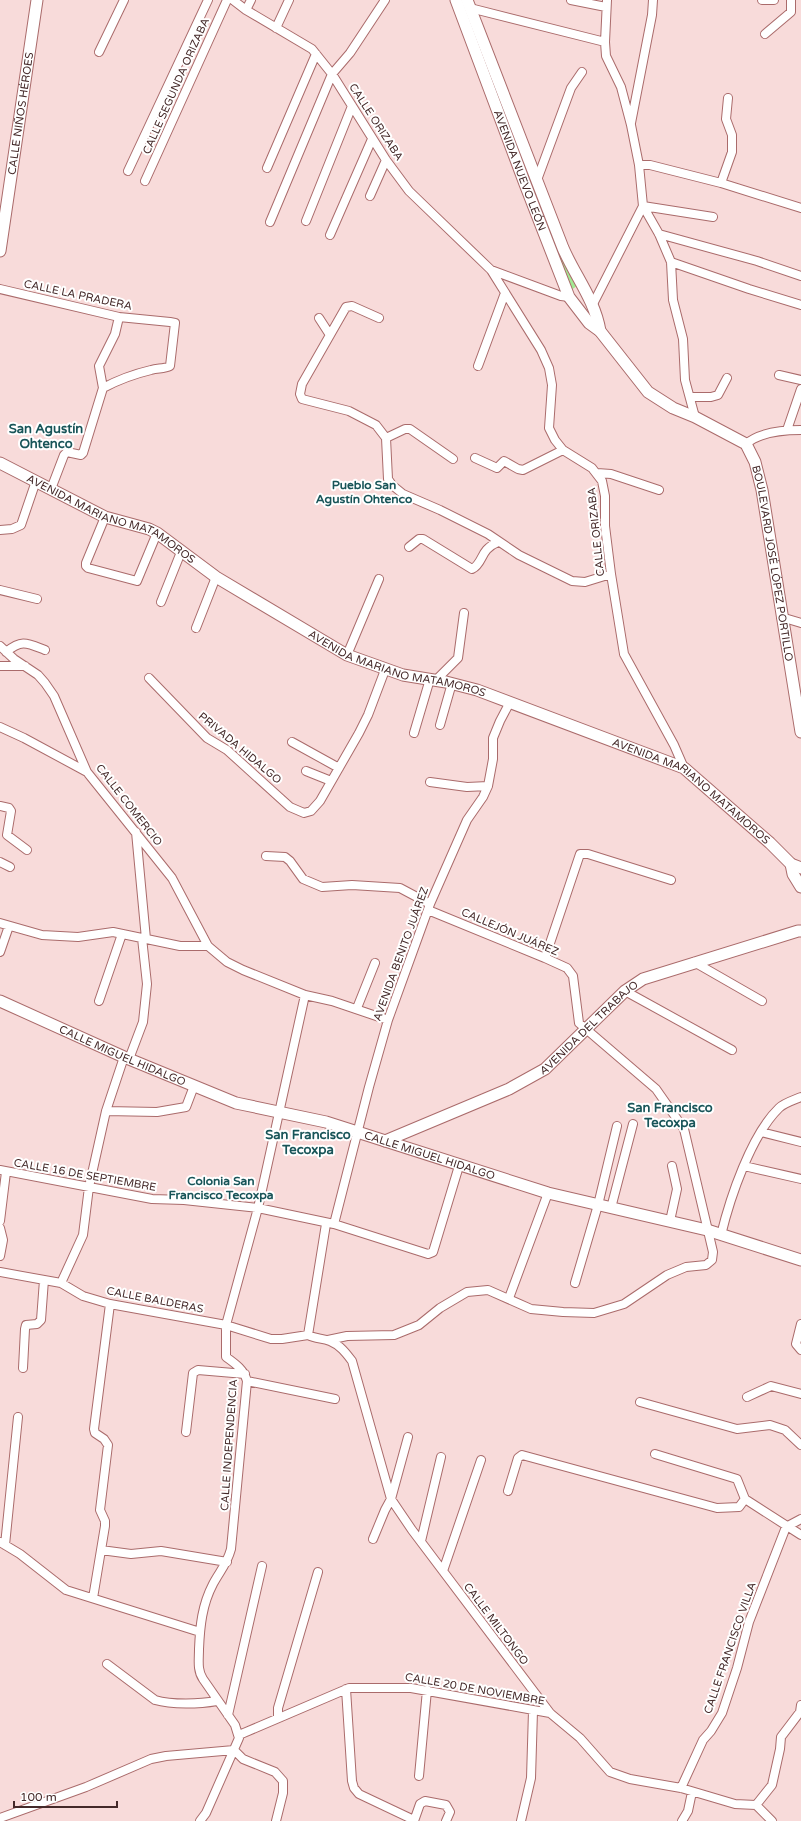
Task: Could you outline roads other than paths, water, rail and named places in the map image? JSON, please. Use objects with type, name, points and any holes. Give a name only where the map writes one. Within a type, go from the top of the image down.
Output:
[{"type":"street","name":"CALLE NIÑOS HÉROES","points":[[1,243],[36,0]]},
{"type":"street","points":[[99,52],[124,0]]},
{"type":"street","points":[[128,171],[208,0]]},
{"type":"street","name":"CALLE SEGUNDA ORIZABA","points":[[145,181],[227,0]]},
{"type":"street","name":"CALLE ORIZABA","points":[[232,0],[246,10],[305,44],[316,54],[332,74],[372,139],[409,191],[491,270],[541,350],[549,368],[552,385],[549,428],[555,440],[563,450],[592,468],[597,473],[604,489],[605,526],[624,654],[674,745],[684,768]]},
{"type":"street","points":[[246,10],[251,0]]},
{"type":"street","points":[[276,28],[289,0]]},
{"type":"street","points":[[270,222],[332,74],[350,53],[385,0]]},
{"type":"street","name":"AVENIDA NUEVO LEÓN","points":[[456,0],[478,42],[518,148],[525,184],[569,297],[588,323],[600,331],[648,392],[673,408],[695,417],[746,444]]},
{"type":"street","points":[[571,0],[606,4],[606,56],[621,87],[631,125],[639,165],[643,206],[659,234],[671,262],[673,300],[684,339],[685,380],[695,417]]},
{"type":"street","points":[[631,125],[652,15],[653,0]]},
{"type":"street","points":[[764,0],[774,0]]},
{"type":"street","points":[[765,34],[791,12],[791,0]]},
{"type":"street","points":[[469,4],[605,42]]},
{"type":"street","name":"AVENIDA NUEVO LEÓN","points":[[469,4],[478,42]]},
{"type":"street","points":[[267,168],[316,54]]},
{"type":"street","points":[[537,180],[571,88],[582,72]]},
{"type":"street","points":[[721,183],[732,152],[732,135],[726,119],[728,98]]},
{"type":"street","points":[[306,221],[352,106]]},
{"type":"street","points":[[330,235],[372,139]]},
{"type":"street","name":"AVENIDA NUEVO LEÓN","points":[[518,148],[537,180],[570,265],[593,304],[600,331]]},
{"type":"street","points":[[370,196],[386,160]]},
{"type":"street","points":[[639,165],[650,165],[721,183],[801,208]]},
{"type":"street","points":[[643,206],[713,217]]},
{"type":"street","points":[[579,312],[589,310],[593,304],[643,206]]},
{"type":"street","points":[[659,234],[758,261],[801,276]]},
{"type":"street","points":[[671,262],[801,305]]},
{"type":"street","name":"CALLE ORIZABA","points":[[491,270],[561,296],[569,297]]},
{"type":"street","points":[[569,297],[574,288],[580,287],[585,289]]},
{"type":"street","name":"CALLE LA PRADERA","points":[[0,288],[120,317],[170,322],[175,324],[170,366],[166,369],[152,370],[116,381],[103,388]]},
{"type":"street","points":[[478,366],[505,293]]},
{"type":"street","points":[[379,318],[348,306],[302,384],[300,394],[302,399],[349,411],[376,425],[386,438],[388,479],[392,485],[403,494],[481,531],[519,555],[572,582],[585,582],[611,574]]},
{"type":"street","points":[[51,489],[64,454],[67,452],[81,455],[83,453],[103,388],[99,366],[120,317]]},
{"type":"street","points":[[319,318],[330,335]]},
{"type":"street","points":[[779,375],[801,380]]},
{"type":"street","points":[[690,397],[711,397],[718,395],[727,378]]},
{"type":"street","points":[[787,430],[801,389]]},
{"type":"street","points":[[386,438],[404,429],[410,429],[453,459]]},
{"type":"street","points":[[746,444],[752,439],[771,433],[787,430],[801,430]]},
{"type":"street","name":"BOULEVARD JOSÉ LÓPEZ PORTILLO","points":[[746,444],[755,462],[762,490],[781,617],[801,732]]},
{"type":"street","points":[[475,458],[497,468],[504,461],[518,469],[523,470],[563,450]]},
{"type":"street","name":"AVENIDA MARIANO MATAMOROS","points":[[0,463],[105,517],[149,529],[157,533],[216,577],[348,655],[385,670],[403,675],[452,683],[510,702],[684,768],[796,866],[792,874],[801,888]]},
{"type":"street","points":[[597,473],[611,474],[659,490]]},
{"type":"street","points":[[0,530],[12,529],[21,525],[36,481]]},
{"type":"street","points":[[105,517],[86,566],[135,580],[157,533]]},
{"type":"street","points":[[409,547],[419,539],[423,539],[472,569],[476,566],[485,550],[498,542]]},
{"type":"street","points":[[161,602],[181,552]]},
{"type":"street","points":[[196,628],[216,577]]},
{"type":"street","points":[[348,655],[379,579]]},
{"type":"street","points":[[0,590],[37,599]]},
{"type":"street","points":[[414,733],[433,679],[458,658],[464,613]]},
{"type":"street","points":[[781,617],[801,623]]},
{"type":"street","points":[[3,649],[22,642],[45,650]]},
{"type":"street","name":"CALLE COMERCIO","points":[[3,649],[38,675],[54,696],[87,772],[172,878],[208,946]]},
{"type":"street","points":[[0,666],[26,666]]},
{"type":"street","name":"PRIVADA HIDALGO","points":[[149,678],[207,738],[232,753],[290,806],[304,813],[311,811],[320,801],[332,781],[368,715],[385,670]]},
{"type":"street","points":[[440,725],[452,683]]},
{"type":"street","name":"AVENIDA BENITO JUÁREZ","points":[[308,1335],[330,1224],[388,1020],[429,907],[467,820],[483,797],[488,786],[493,759],[493,738],[510,702]]},
{"type":"street","points":[[0,728],[24,738],[87,772]]},
{"type":"street","points":[[292,742],[338,768]]},
{"type":"street","points":[[306,771],[332,781]]},
{"type":"street","points":[[430,782],[467,787],[488,786]]},
{"type":"street","points":[[0,806],[9,808],[11,811],[7,835],[27,850]]},
{"type":"street","points":[[61,1283],[82,1235],[90,1187],[106,1111],[127,1058],[144,1022],[146,984],[136,832]]},
{"type":"street","points":[[545,958],[580,854],[588,854],[671,880]]},
{"type":"street","name":"CALLEJÓN JUÁREZ","points":[[266,856],[285,857],[290,861],[303,879],[322,887],[352,885],[400,888],[429,907],[567,968],[573,976],[577,1019],[585,1029]]},
{"type":"street","points":[[0,862],[10,867]]},
{"type":"street","points":[[0,923],[42,935],[68,937],[104,932],[144,938],[180,946],[208,946],[227,962],[305,995],[332,1000],[388,1020]]},
{"type":"street","points":[[0,952],[9,926]]},
{"type":"street","name":"AVENIDA DEL TRABAJO","points":[[385,1141],[509,1089],[545,1069],[624,991],[643,979],[800,930]]},
{"type":"street","points":[[99,1001],[122,934]]},
{"type":"street","points":[[694,962],[762,1001]]},
{"type":"street","points":[[357,1008],[375,963]]},
{"type":"street","points":[[624,991],[732,1050]]},
{"type":"street","name":"CALLE INDEPENDENCIA","points":[[239,1735],[235,1725],[217,1701],[200,1674],[200,1632],[205,1600],[217,1576],[228,1562],[232,1538],[246,1378],[226,1357],[226,1325],[258,1208],[305,995]]},
{"type":"street","name":"CALLE MIGUEL HIDALGO","points":[[0,1000],[127,1058],[236,1103],[326,1122],[459,1166],[548,1193],[707,1230],[801,1260]]},
{"type":"street","points":[[328,1340],[347,1336],[394,1335],[419,1325],[440,1308],[467,1292],[488,1290],[510,1298],[531,1309],[594,1313],[624,1304],[667,1274],[686,1267],[706,1265],[712,1260],[713,1252],[684,1130],[656,1089],[607,1046],[585,1029]]},
{"type":"street","points":[[106,1111],[157,1112],[186,1107],[194,1086]]},
{"type":"street","points":[[721,1235],[729,1204],[744,1166],[761,1132],[780,1107],[801,1097]]},
{"type":"street","points":[[611,1208],[633,1124]]},
{"type":"street","points":[[575,1283],[598,1204],[617,1126]]},
{"type":"street","points":[[761,1132],[801,1142]]},
{"type":"street","name":"CALLE 16 DE SEPTIEMBRE","points":[[3,1171],[152,1199],[184,1200],[258,1208],[330,1224],[428,1254],[433,1252],[459,1166]]},
{"type":"street","points":[[670,1221],[677,1189],[672,1166]]},
{"type":"street","points":[[744,1166],[801,1179]]},
{"type":"street","points":[[0,1221],[3,1171]]},
{"type":"street","points":[[510,1298],[548,1193]]},
{"type":"street","points":[[0,1228],[3,1240],[0,1256]]},
{"type":"street","name":"CALLE BALDERAS","points":[[0,1272],[61,1283],[83,1296],[110,1304],[226,1325],[271,1339],[308,1335]]},
{"type":"street","points":[[23,1368],[25,1329],[26,1325],[38,1324],[41,1320],[44,1280]]},
{"type":"street","points":[[93,1598],[105,1526],[105,1521],[100,1510],[108,1445],[104,1439],[95,1433],[94,1429],[110,1304]]},
{"type":"street","points":[[801,1324],[796,1344],[801,1350]]},
{"type":"street","name":"CALLE MILTONGO","points":[[308,1335],[318,1340],[328,1340],[337,1344],[352,1361],[391,1499],[443,1571],[550,1713],[580,1738],[610,1772],[630,1779],[681,1788],[735,1804],[756,1805]]},
{"type":"street","points":[[186,1432],[193,1372],[198,1370],[246,1378],[335,1399]]},
{"type":"street","points":[[747,1397],[771,1386],[801,1394]]},
{"type":"street","points":[[640,1402],[737,1428],[770,1425],[785,1430],[801,1445]]},
{"type":"street","points":[[18,1417],[2,1544],[42,1570],[59,1586],[66,1590],[200,1632]]},
{"type":"street","points":[[373,1539],[391,1499],[408,1437]]},
{"type":"street","points":[[656,1454],[737,1479],[745,1499],[753,1503],[786,1527],[801,1535]]},
{"type":"street","points":[[508,1491],[518,1458],[522,1456],[717,1508],[739,1507],[745,1499]]},
{"type":"street","points":[[421,1541],[441,1457]]},
{"type":"street","points":[[443,1571],[481,1460]]},
{"type":"street","points":[[786,1527],[801,1519]]},
{"type":"street","name":"CALLE FRANCISCO VILLA","points":[[681,1788],[703,1740],[711,1731],[722,1713],[737,1668],[749,1622],[786,1527]]},
{"type":"street","points":[[101,1550],[131,1554],[161,1551],[228,1562]]},
{"type":"street","points":[[228,1715],[262,1566]]},
{"type":"street","points":[[278,1718],[278,1708],[318,1572]]},
{"type":"street","points":[[107,1664],[155,1700],[161,1702],[199,1703],[217,1701]]},
{"type":"street","name":"CALLE 20 DE NOVIEMBRE","points":[[239,1735],[346,1689],[398,1687],[427,1690],[550,1713]]},
{"type":"street","points":[[346,1689],[352,1781],[354,1788],[359,1794],[414,1820],[420,1804],[425,1801],[446,1805],[450,1812],[446,1821]]},
{"type":"street","points":[[419,1776],[427,1690]]},
{"type":"street","points":[[772,1821],[756,1805],[772,1785],[780,1749],[781,1737],[800,1712],[801,1705]]},
{"type":"street","points":[[521,1821],[531,1778],[533,1710]]},
{"type":"street","points":[[200,1821],[206,1813],[238,1743],[239,1735]]},
{"type":"street","points":[[0,1818],[86,1787],[151,1759],[166,1756],[234,1750]]},
{"type":"street","points":[[234,1750],[243,1759],[275,1772],[283,1781],[283,1793],[276,1821]]},
{"type":"street","points":[[682,1821],[688,1811],[692,1792]]},
{"type":"district","name":"San Agustín Ohtenco","points":[[46,436]]},
{"type":"district","name":"Pueblo San Agustín Ohtenco","points":[[364,492]]},
{"type":"district","name":"San Francisco Tecoxpa","points":[[670,1116]]},
{"type":"district","name":"San Francisco Tecoxpa","points":[[308,1142]]},
{"type":"district","name":"Colonia San Francisco Tecoxpa","points":[[221,1188]]}]
